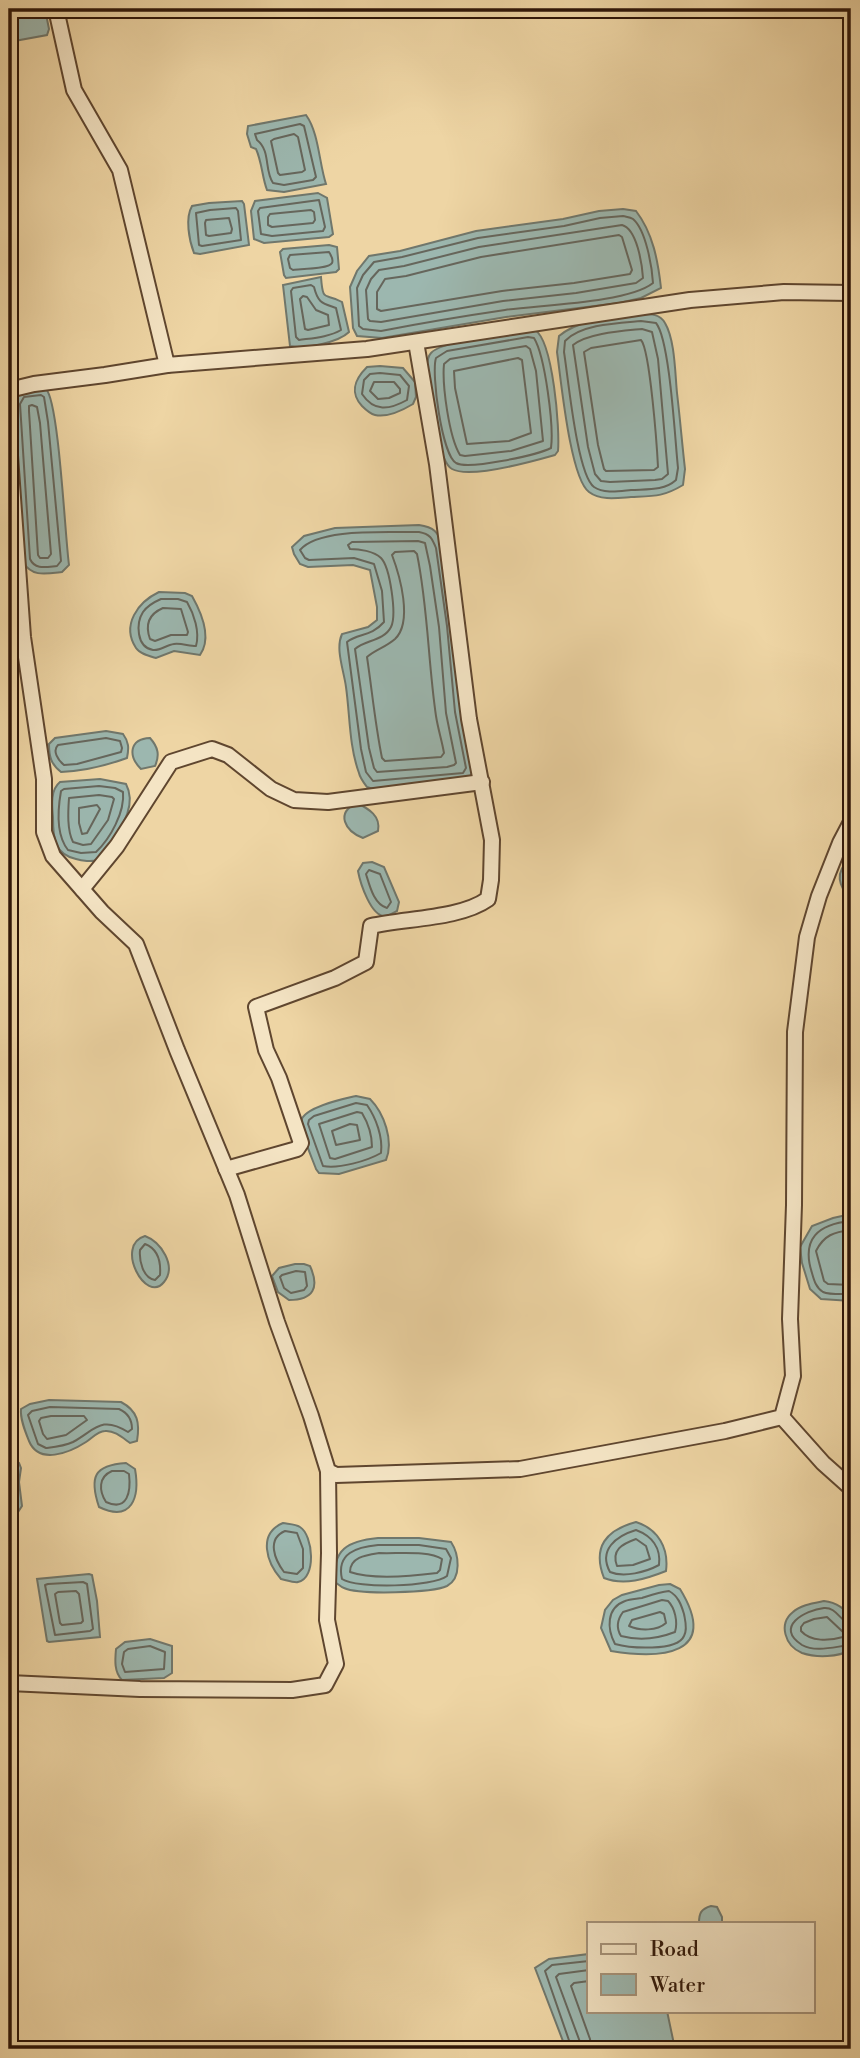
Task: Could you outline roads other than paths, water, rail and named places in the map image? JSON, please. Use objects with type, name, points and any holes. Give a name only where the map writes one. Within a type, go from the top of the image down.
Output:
[{"type":"street","points":[[56,9],[74,90],[121,170],[167,365]]},
{"type":"street","points":[[9,390],[167,365],[367,349],[690,300],[784,292],[851,293]]},
{"type":"street","points":[[226,1169],[297,1149],[301,1143],[279,1078],[266,1050],[256,1007],[335,978],[366,962],[371,926],[458,912],[476,907],[488,899],[492,840],[469,719],[437,464],[416,342]]},
{"type":"street","points":[[9,442],[23,637],[44,779],[44,832],[54,856],[102,912],[136,944],[237,1195],[328,1471],[327,1620],[336,1664],[325,1685],[292,1690],[140,1689],[9,1683]]},
{"type":"street","points":[[82,889],[117,846],[171,762],[212,749],[228,755],[271,789],[293,800],[328,802],[482,782]]},
{"type":"street","points":[[782,1417],[793,1376],[790,1319],[795,1032],[807,937],[819,896],[844,851],[851,822]]},
{"type":"street","points":[[328,1471],[336,1475],[520,1469],[713,1434],[782,1417]]},
{"type":"street","points":[[782,1417],[823,1463],[851,1488]]},
{"type":"water","points":[[9,9],[45,9],[49,29],[47,35],[9,42]]},
{"type":"water","points":[[306,115],[316,139],[326,184],[284,192],[267,190],[258,154],[256,149],[251,147],[247,134],[248,126]]},
{"type":"water","points":[[318,193],[327,198],[333,234],[329,237],[264,243],[254,239],[251,211],[255,201]]},
{"type":"water","points":[[242,201],[249,245],[194,253],[188,229],[192,206]]},
{"type":"water","points":[[623,209],[636,211],[651,238],[656,258],[661,288],[641,298],[382,338],[357,336],[353,328],[350,287],[357,271],[369,256],[400,251],[476,231]]},
{"type":"water","points":[[329,245],[337,247],[339,269],[336,272],[286,278],[280,252],[283,249]]},
{"type":"water","points":[[321,277],[324,294],[342,302],[349,332],[338,339],[321,344],[290,346],[283,285]]},
{"type":"water","points":[[652,314],[661,318],[671,338],[685,469],[683,485],[658,495],[599,497],[589,492],[582,483],[572,449],[557,352],[559,336],[587,322]]},
{"type":"water","points":[[535,330],[541,337],[551,367],[558,424],[558,451],[555,455],[487,471],[461,472],[452,469],[446,463],[435,423],[427,369],[430,355],[449,344]]},
{"type":"water","points":[[367,367],[403,368],[415,382],[416,397],[413,404],[395,413],[380,416],[372,414],[362,406],[355,391],[359,376]]},
{"type":"water","points":[[46,389],[55,418],[69,565],[62,572],[45,574],[30,570],[23,562],[13,404],[15,395],[22,390]]},
{"type":"water","points":[[419,525],[435,531],[443,546],[474,769],[469,779],[373,789],[367,787],[362,780],[356,763],[339,646],[342,634],[368,627],[377,620],[370,570],[353,565],[308,567],[300,564],[292,547],[304,536],[335,528]]},
{"type":"water","points":[[159,592],[185,593],[192,596],[202,617],[205,633],[200,655],[174,651],[156,658],[136,648],[130,631],[134,615],[144,602]]},
{"type":"water","points":[[106,731],[123,734],[128,745],[127,758],[94,768],[61,772],[53,763],[49,744],[55,738]]},
{"type":"water","points":[[150,738],[157,751],[157,762],[155,766],[141,769],[134,759],[134,745]]},
{"type":"water","points":[[100,779],[126,784],[130,800],[127,815],[99,859],[87,861],[69,857],[59,849],[54,838],[53,794],[60,782]]},
{"type":"water","points":[[357,803],[370,811],[378,821],[378,831],[363,838],[351,831],[344,817],[350,807]]},
{"type":"water","points":[[851,858],[851,902],[841,885],[840,874]]},
{"type":"water","points":[[372,862],[384,867],[399,902],[397,911],[387,916],[381,915],[371,906],[359,876],[358,871],[363,863]]},
{"type":"water","points":[[356,1096],[370,1099],[383,1119],[389,1144],[386,1160],[339,1174],[319,1173],[302,1131],[301,1121],[316,1108]]},
{"type":"water","points":[[851,1214],[851,1301],[821,1299],[810,1289],[800,1247],[812,1226]]},
{"type":"water","points":[[145,1236],[157,1243],[168,1262],[168,1276],[157,1287],[149,1286],[142,1280],[133,1261],[132,1250],[136,1242]]},
{"type":"water","points":[[295,1264],[310,1266],[314,1286],[304,1298],[289,1300],[278,1292],[272,1276],[279,1268]]},
{"type":"water","points":[[49,1400],[121,1402],[131,1409],[137,1418],[137,1441],[130,1443],[115,1433],[102,1431],[63,1453],[40,1453],[29,1441],[21,1409]]},
{"type":"water","points":[[13,1459],[21,1468],[19,1482],[22,1506],[16,1515],[9,1516],[9,1460]]},
{"type":"water","points":[[126,1463],[135,1469],[135,1498],[126,1509],[119,1512],[99,1507],[94,1488],[97,1474],[107,1466]]},
{"type":"water","points":[[636,1522],[650,1529],[660,1540],[666,1555],[666,1571],[627,1581],[604,1578],[600,1557],[604,1541],[617,1530]]},
{"type":"water","points":[[283,1523],[300,1527],[308,1538],[310,1565],[304,1579],[298,1582],[281,1579],[269,1557],[267,1541],[275,1528]]},
{"type":"water","points":[[378,1538],[419,1538],[451,1542],[458,1566],[455,1577],[447,1586],[396,1592],[364,1592],[343,1588],[335,1582],[339,1554],[350,1545]]},
{"type":"water","points":[[92,1575],[97,1601],[100,1637],[47,1641],[37,1579]]},
{"type":"water","points":[[670,1584],[680,1589],[691,1611],[693,1628],[689,1640],[679,1648],[665,1653],[611,1651],[601,1628],[605,1610],[613,1600],[622,1595]]},
{"type":"water","points":[[824,1601],[847,1613],[852,1627],[851,1650],[827,1656],[802,1653],[788,1640],[785,1628],[788,1617],[799,1608]]},
{"type":"water","points":[[150,1639],[172,1646],[172,1673],[164,1678],[122,1680],[116,1670],[116,1649],[125,1642]]},
{"type":"water","points":[[717,1907],[722,1922],[699,1922],[701,1912]]},
{"type":"water","points":[[587,1954],[587,2012],[667,2012],[675,2049],[566,2049],[535,1968],[549,1959]]}]
